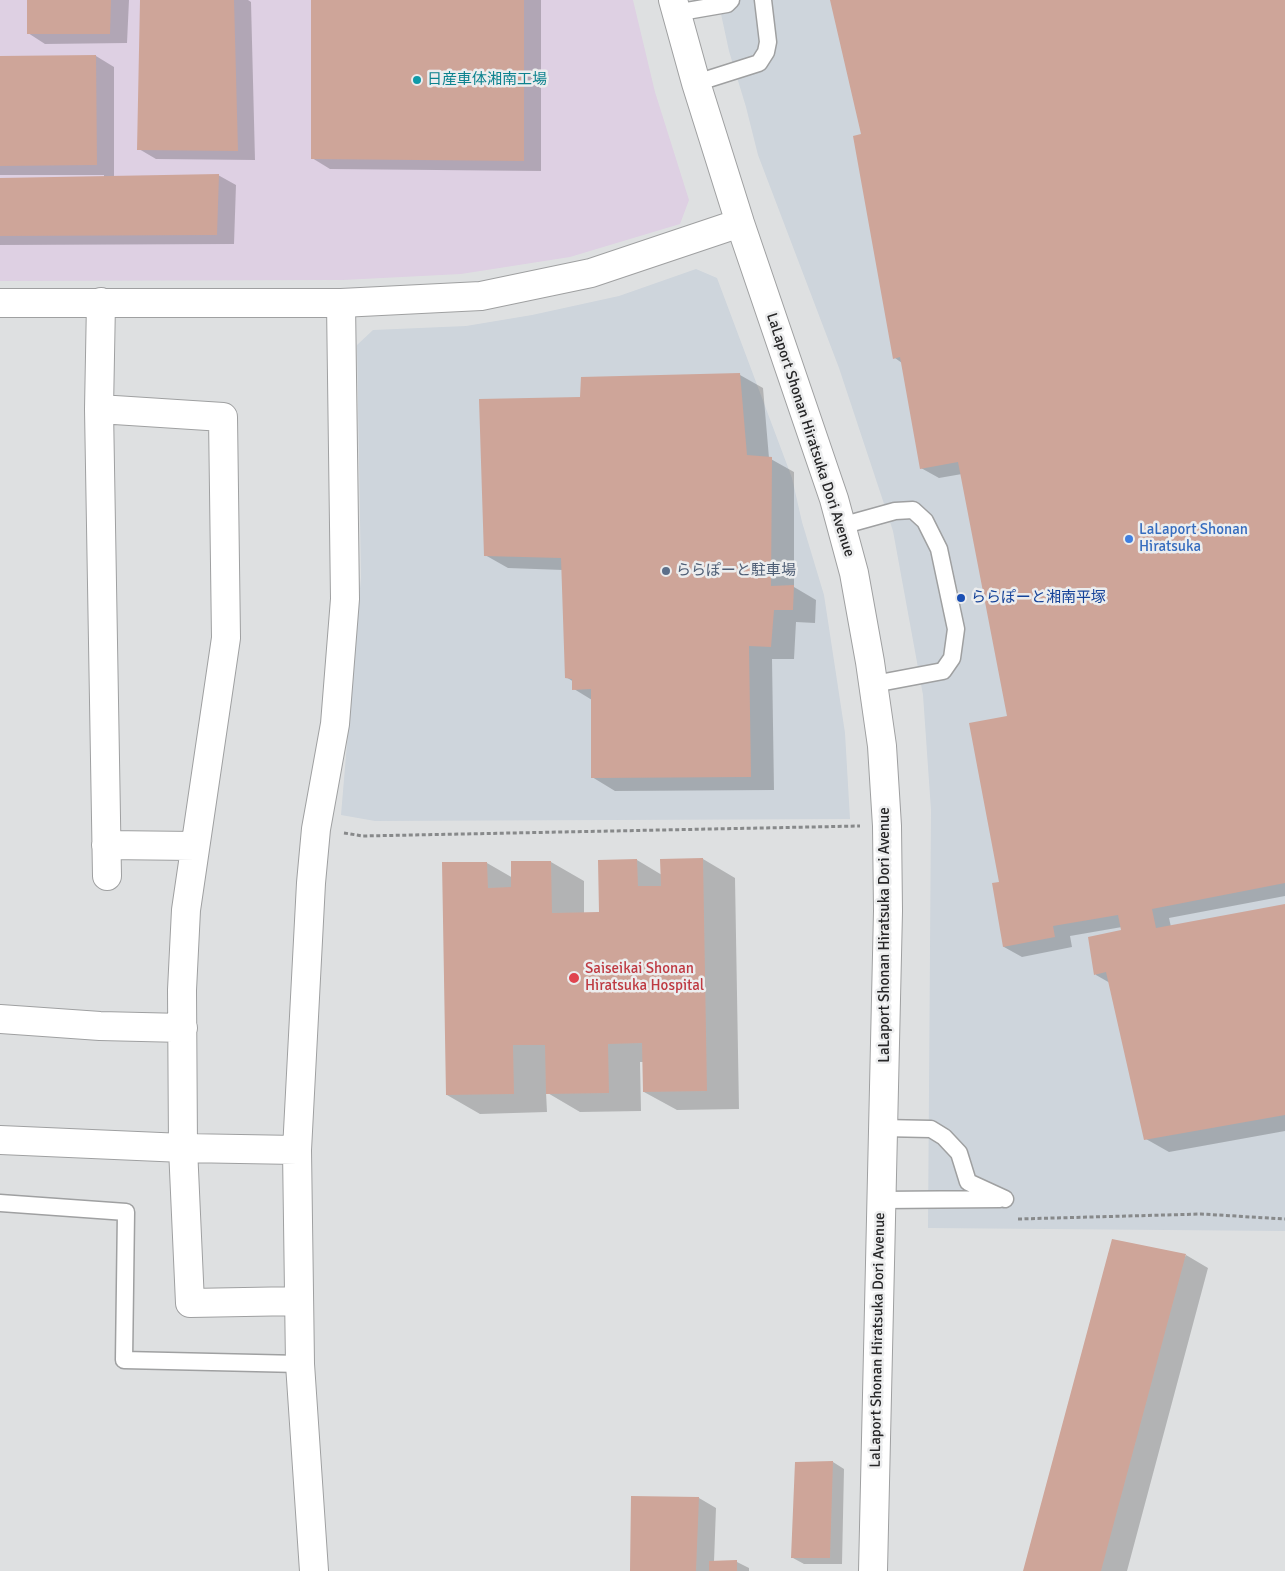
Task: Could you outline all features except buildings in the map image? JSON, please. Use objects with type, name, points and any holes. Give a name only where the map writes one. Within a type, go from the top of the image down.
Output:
[{"type":"street","name":"LaLaport Shonan Hiratsuka Dori Avenue","points":[[674,7],[740,223],[831,490],[854,573],[874,684],[882,746],[887,826],[888,911],[872,1571]]},
{"type":"street","points":[[0,303],[341,303],[481,296],[591,273],[740,223]]},
{"type":"street","points":[[101,302],[99,409],[107,876]]},
{"type":"street","points":[[314,1571],[300,1364],[297,1150],[311,883],[316,829],[334,724],[345,599],[341,303]]},
{"type":"street","points":[[99,409],[223,417],[226,638],[186,910],[183,1028],[183,1148],[190,1303],[299,1300]]},
{"type":"street","points":[[106,844],[195,846]]},
{"type":"street","points":[[0,1019],[100,1026],[183,1028]]},
{"type":"street","points":[[0,1140],[183,1148],[297,1150]]},
{"type":"lane","points":[[674,7],[726,4],[731,0]]},
{"type":"lane","points":[[696,83],[759,62],[766,52],[768,42],[763,0]]},
{"type":"lane","points":[[841,526],[895,511],[913,510],[925,521],[939,549],[956,629],[952,658],[943,671],[874,684]]},
{"type":"lane","points":[[881,1200],[1005,1199],[968,1182],[959,1153],[944,1137],[931,1129],[882,1128]]},
{"type":"lane","points":[[0,1202],[126,1212],[124,1360],[300,1364]]},
{"type":"path","points":[[316,829],[363,836],[863,826]]},
{"type":"path","points":[[1018,1219],[1201,1214],[1285,1219]]},
{"type":"shaded area","points":[[0,0],[633,0],[655,92],[689,200],[680,224],[570,257],[461,274],[343,280],[0,281]]},
{"type":"shaded area","name":"LaLaport Shonan Hiratsuka","points":[[718,0],[1285,0],[1285,1231],[928,1228],[931,810],[923,695],[893,531],[839,368],[758,155],[729,51]]},
{"type":"shaded area","points":[[696,269],[717,278],[792,478],[802,522],[824,595],[845,733],[850,819],[375,821],[341,815],[361,577],[357,345],[373,330],[466,326],[532,315],[619,296]]},
{"type":"place","name":"日産車体湘南工場","points":[[417,80]]},
{"type":"place","name":"LaLaport Shonan Hiratsuka","points":[[1129,539]]},
{"type":"place","name":"ららぽーと駐車場","points":[[666,571]]},
{"type":"place","name":"ららぽーと湘南平塚","points":[[961,598]]},
{"type":"place","name":"Saiseikai Shonan Hiratsuka Hospital","points":[[574,978]]}]
